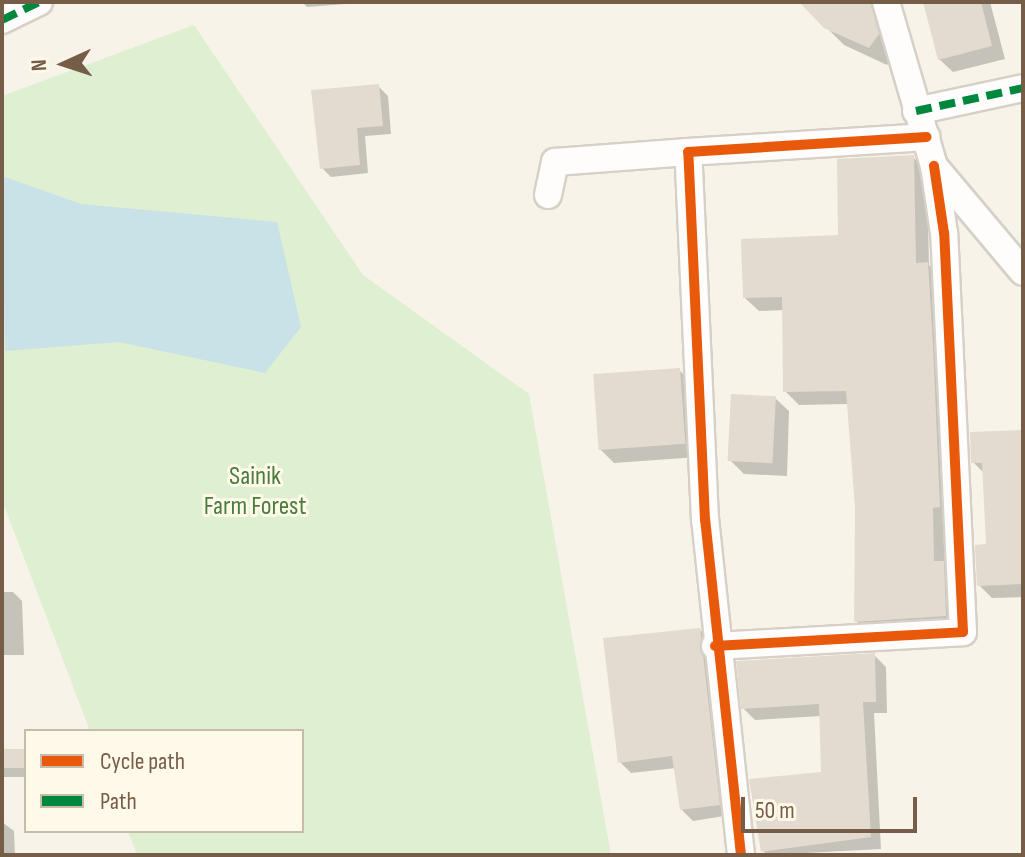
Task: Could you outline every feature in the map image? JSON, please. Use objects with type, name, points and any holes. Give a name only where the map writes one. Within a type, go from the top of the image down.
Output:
[{"type":"street","points":[[2,20],[39,2]]},
{"type":"street","points":[[715,646],[963,632],[945,249],[934,166],[886,2]]},
{"type":"street","points":[[916,111],[1023,88]]},
{"type":"street","points":[[548,195],[555,162],[927,137]]},
{"type":"street","points":[[688,152],[715,646],[741,855]]},
{"type":"street","points":[[934,166],[1023,272]]},
{"type":"green space","name":"Sainik Farm Forest","points":[[194,25],[363,275],[529,394],[611,855],[137,855],[129,833],[304,833],[304,729],[89,729],[2,500],[2,96]]},
{"type":"water","points":[[2,176],[81,204],[277,222],[301,327],[265,373],[119,342],[5,351]]},
{"type":"building","points":[[799,2],[870,2],[879,34],[869,48],[824,28]]},
{"type":"building","points":[[923,2],[981,2],[992,46],[938,60]]},
{"type":"building","points":[[379,84],[383,126],[357,128],[360,165],[320,169],[311,90]]},
{"type":"building","points":[[914,155],[916,263],[928,262],[933,345],[940,507],[933,508],[934,561],[944,561],[946,616],[854,622],[855,508],[846,391],[783,392],[782,297],[743,298],[741,239],[838,235],[837,159]]},
{"type":"building","points":[[680,368],[685,444],[599,450],[593,374]]},
{"type":"building","points":[[731,394],[776,396],[772,463],[727,461]]},
{"type":"building","points":[[1023,430],[1023,584],[977,586],[975,545],[986,544],[982,463],[971,463],[970,432]]},
{"type":"building","points":[[700,628],[720,805],[680,810],[672,756],[618,763],[603,638]]},
{"type":"building","points":[[875,653],[876,702],[863,702],[871,837],[761,852],[749,779],[821,772],[819,704],[741,709],[736,661]]},
{"type":"building","points":[[2,749],[24,749],[24,768],[2,768]]},
{"type":"marked path","points":[[2,20],[39,2]]},
{"type":"marked path","points":[[916,111],[1023,88]]},
{"type":"cycle path","points":[[741,855],[705,520],[688,152],[927,137]]},
{"type":"cycle path","points":[[715,646],[963,632],[944,233],[934,166]]}]
